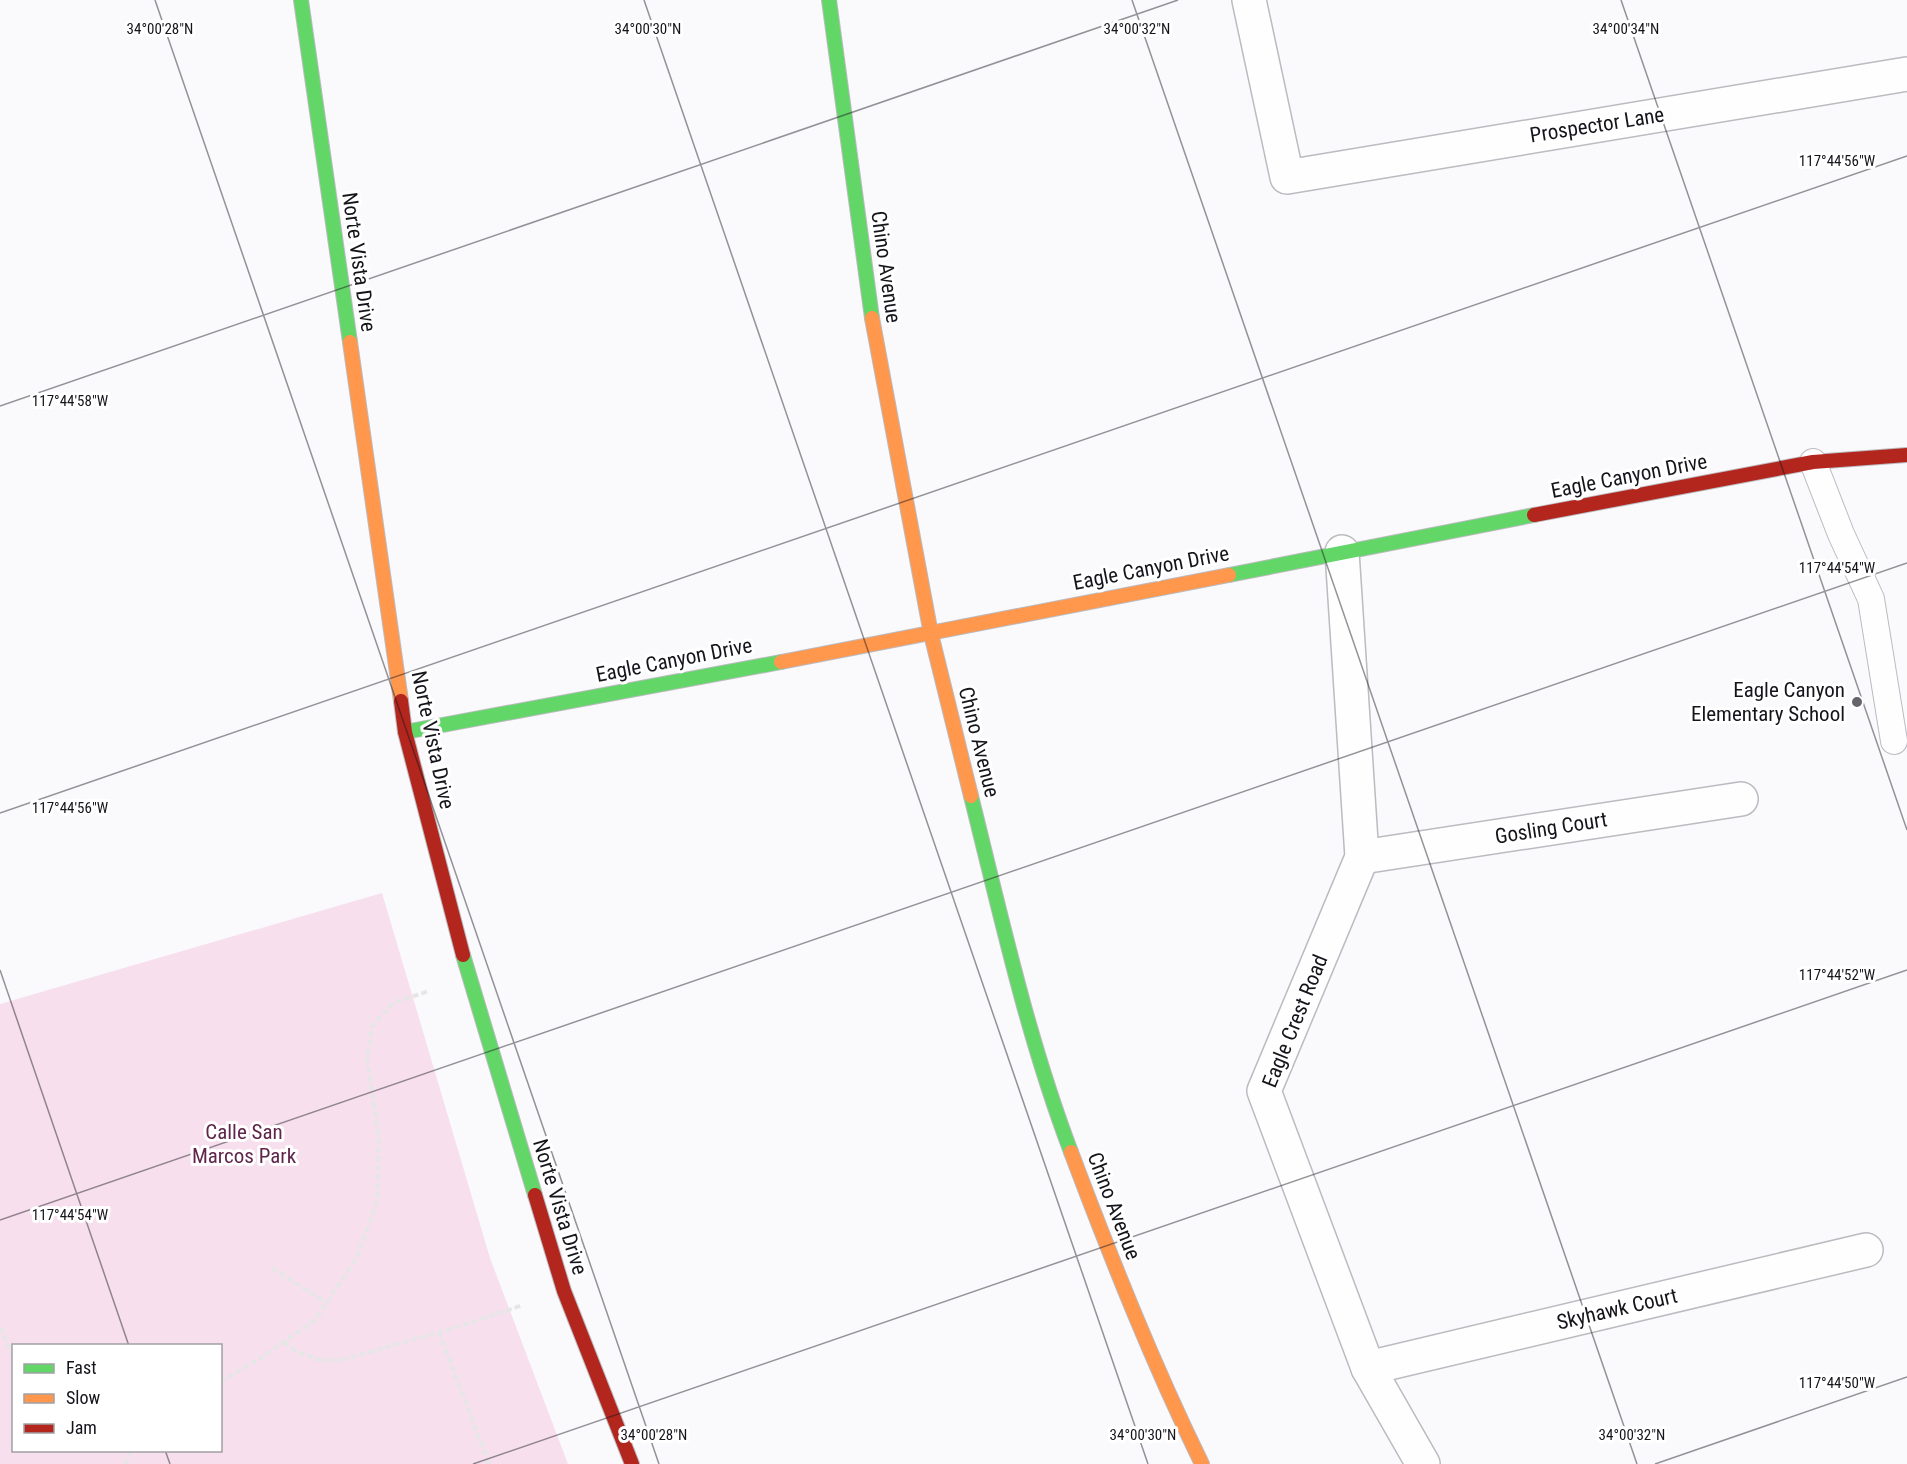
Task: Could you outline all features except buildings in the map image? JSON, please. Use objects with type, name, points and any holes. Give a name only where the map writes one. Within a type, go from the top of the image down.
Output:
[{"type":"street","name":"Norte Vista Drive","points":[[301,0],[405,732],[469,976],[564,1291],[633,1464]]},
{"type":"street","name":"Chino Avenue","points":[[829,0],[868,298],[931,634],[1016,977],[1051,1099],[1114,1267],[1165,1388],[1202,1464]]},
{"type":"street","name":"Prospector Lane","points":[[1249,0],[1287,177],[1907,74]]},
{"type":"street","name":"Eagle Canyon Drive","points":[[405,732],[931,634],[1342,552],[1814,462],[1907,456]]},
{"type":"street","name":"Eagle Crest Road","points":[[1342,552],[1362,857],[1264,1091],[1368,1368],[1423,1464]]},
{"type":"street","name":"Gosling Court","points":[[1362,857],[1741,799]]},
{"type":"street","name":"Skyhawk Court","points":[[1368,1368],[1866,1250]]},
{"type":"lane","points":[[1814,462],[1841,534],[1871,599],[1894,741]]},
{"type":"path","points":[[222,1381],[315,1320],[357,1257],[377,1201],[379,1137],[368,1059],[372,1026],[393,1003],[469,976]]},
{"type":"path","points":[[272,1268],[327,1303]]},
{"type":"path","points":[[284,1342],[297,1352],[321,1360],[342,1360],[439,1332],[564,1291]]},
{"type":"path","points":[[0,1327],[12,1354]]},
{"type":"path","points":[[439,1332],[489,1464]]},
{"type":"green space","name":"Calle San Marcos Park","points":[[382,893],[490,1258],[568,1464],[0,1464],[0,1004]]},
{"type":"traffic: fast","points":[[301,0],[350,342]]},
{"type":"traffic: fast","points":[[829,0],[872,318]]},
{"type":"traffic: fast","points":[[1229,575],[1534,515]]},
{"type":"traffic: fast","points":[[405,732],[781,662]]},
{"type":"traffic: fast","points":[[971,796],[1028,1020],[1071,1152]]},
{"type":"traffic: fast","points":[[463,955],[535,1195]]},
{"type":"traffic: slow","points":[[872,318],[931,634],[971,796]]},
{"type":"traffic: slow","points":[[350,342],[401,701]]},
{"type":"traffic: slow","points":[[781,662],[1229,575]]},
{"type":"traffic: slow","points":[[1071,1152],[1133,1310],[1202,1464]]},
{"type":"traffic: jam","points":[[1534,515],[1813,462],[1907,455]]},
{"type":"traffic: jam","points":[[401,701],[405,732],[463,955]]},
{"type":"traffic: jam","points":[[535,1195],[564,1291],[632,1464]]},
{"type":"place","name":"Eagle Canyon Elementary School","points":[[1857,702]]}]
